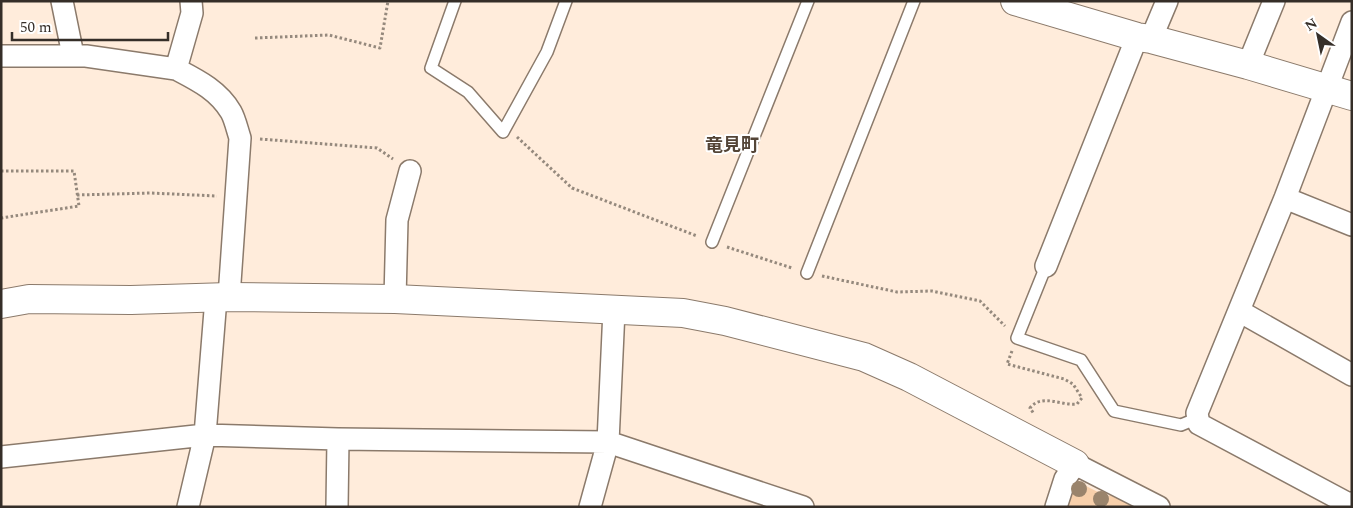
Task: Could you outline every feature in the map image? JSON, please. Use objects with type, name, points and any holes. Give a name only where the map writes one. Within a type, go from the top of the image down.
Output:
[{"type":"street","points":[[62,1],[73,56]]},
{"type":"street","points":[[176,69],[192,13],[191,1]]},
{"type":"street","points":[[1015,1],[1070,9],[1144,38],[1248,65],[1352,96]]},
{"type":"street","points":[[1046,266],[1144,38],[1167,1]]},
{"type":"street","points":[[1248,65],[1274,1]]},
{"type":"street","points":[[1352,22],[1285,198],[1197,413],[1199,424],[1352,504]]},
{"type":"street","points":[[1,56],[86,56],[176,69],[205,84],[221,97],[232,113],[240,138],[236,197],[205,435],[188,507]]},
{"type":"street","points":[[395,299],[397,220],[410,171]]},
{"type":"street","points":[[1285,198],[1352,225]]},
{"type":"street","points":[[1,304],[29,299],[395,299],[683,313],[725,321],[864,357],[909,377],[1159,507]]},
{"type":"street","points":[[590,507],[608,442],[614,310]]},
{"type":"street","points":[[1239,311],[1352,375]]},
{"type":"street","points":[[1,457],[205,435],[338,439],[608,442],[803,507]]},
{"type":"street","points":[[337,507],[338,439]]},
{"type":"street","points":[[1056,507],[1065,479],[1075,464]]},
{"type":"lane","points":[[455,1],[432,68],[468,92],[503,132],[547,52],[566,1]]},
{"type":"lane","points":[[712,242],[808,1]]},
{"type":"lane","points":[[807,273],[914,1]]},
{"type":"lane","points":[[1046,266],[1017,338],[1081,360],[1114,412],[1182,425],[1198,418]]},
{"type":"path","points":[[255,38],[329,35],[380,48],[388,1]]},
{"type":"path","points":[[506,127],[572,188],[712,242],[807,273],[897,292],[932,292],[980,301],[1017,338],[1007,364],[1064,379],[1072,384],[1082,398],[1077,404],[1068,406],[1045,400],[1034,402],[1030,408],[1036,417]]},
{"type":"path","points":[[240,138],[377,148],[410,171]]},
{"type":"path","points":[[1,171],[74,171],[79,206],[1,218]]},
{"type":"path","points":[[77,195],[150,193],[236,197]]},
{"type":"shaded area","points":[[1080,483],[1108,497],[1112,492],[1139,507],[1066,507],[1074,486]]},
{"type":"district","name":"竜見町","points":[[732,145]]}]
